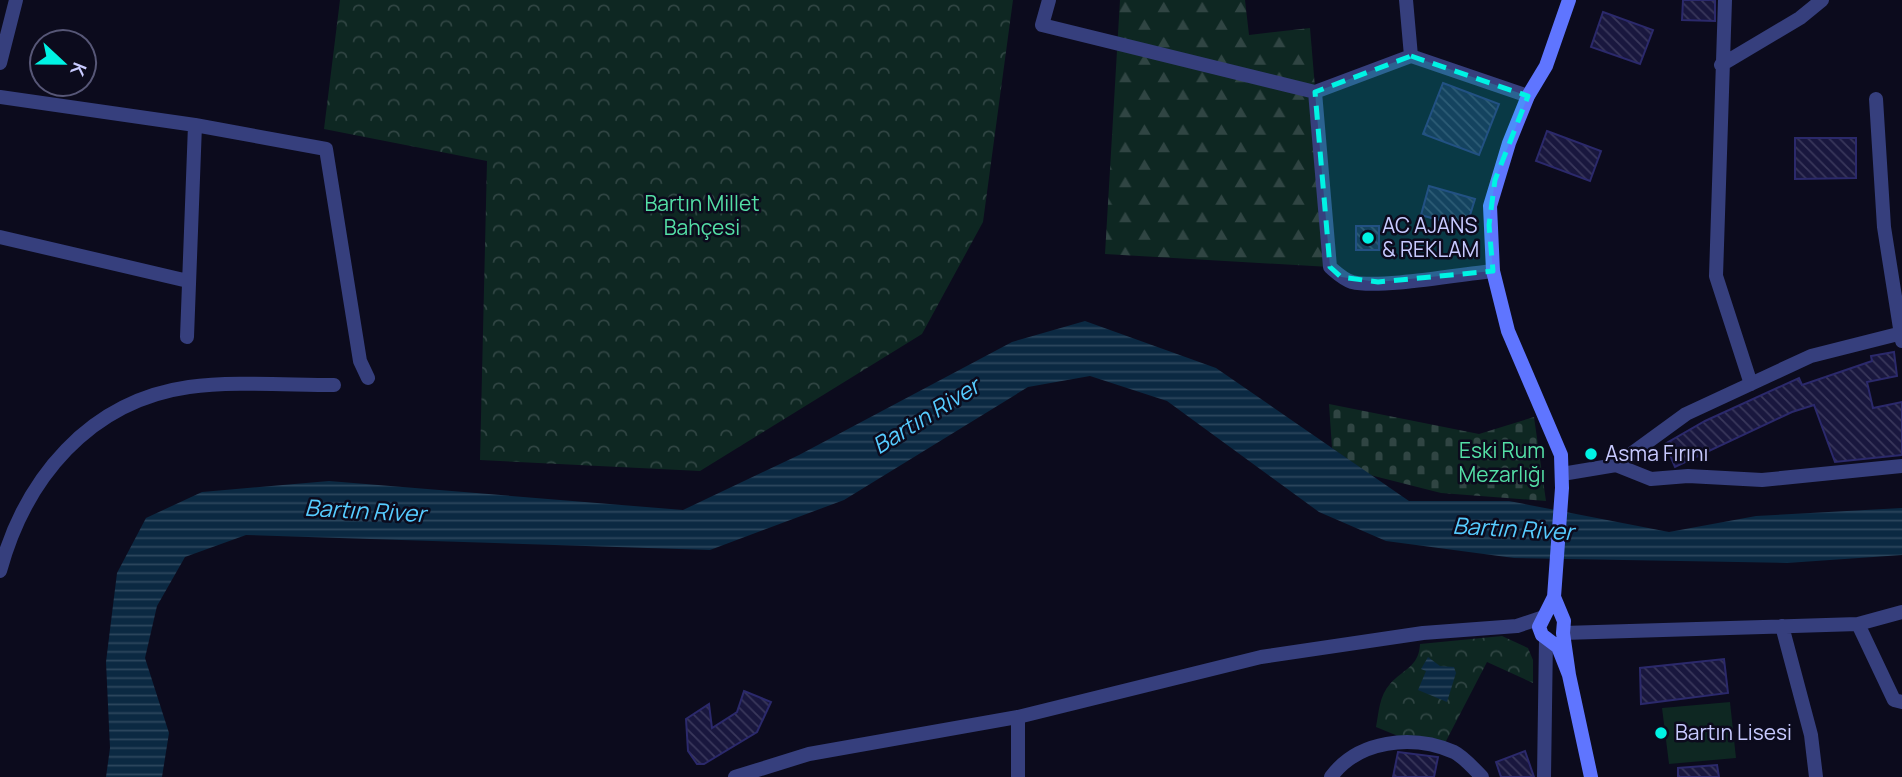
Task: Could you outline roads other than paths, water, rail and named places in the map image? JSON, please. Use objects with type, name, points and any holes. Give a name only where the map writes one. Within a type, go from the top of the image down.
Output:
[{"type":"main road","points":[[1569,0],[1546,66],[1528,96],[1495,180],[1490,206],[1493,271],[1508,331],[1561,455],[1562,481],[1554,597],[1555,631],[1569,675],[1591,777]]},
{"type":"main road","points":[[1554,597],[1539,627],[1555,631]]},
{"type":"main road","points":[[1542,617],[1556,613],[1555,631]]},
{"type":"street","points":[[0,63],[16,0]]},
{"type":"street","points":[[1049,0],[1042,25],[1315,92],[1411,56],[1528,96]]},
{"type":"street","points":[[1406,0],[1411,56]]},
{"type":"street","points":[[1725,0],[1716,276],[1751,384]]},
{"type":"street","points":[[1721,65],[1800,18],[1822,0]]},
{"type":"street","points":[[1315,92],[1330,267],[1354,282],[1493,271]]},
{"type":"street","points":[[0,97],[195,125],[326,149],[359,361],[368,377]]},
{"type":"street","points":[[1562,481],[1616,465],[1686,414],[1811,356],[1902,336],[1884,227],[1876,99]]},
{"type":"street","points":[[187,337],[195,125]]},
{"type":"street","points":[[0,237],[188,281]]},
{"type":"street","points":[[0,571],[20,513],[40,478],[70,444],[106,419],[141,401],[188,387],[334,385]]},
{"type":"street","points":[[1616,465],[1651,479],[1688,476],[1762,480],[1902,466]]},
{"type":"street","points":[[735,777],[809,754],[1018,717],[1261,657],[1423,633],[1517,626],[1555,631],[1668,631],[1858,624],[1902,612]]},
{"type":"street","points":[[1517,626],[1542,617]]},
{"type":"street","points":[[1858,624],[1894,700],[1902,702]]},
{"type":"street","points":[[1782,626],[1811,735],[1816,777]]},
{"type":"street","points":[[1544,777],[1555,631]]},
{"type":"street","points":[[1018,717],[1018,777]]},
{"type":"street","points":[[1331,777],[1343,761],[1376,744],[1424,743],[1456,753],[1482,777]]},
{"type":"water","name":"Bartın River","points":[[1085,321],[1216,368],[1409,501],[1509,501],[1669,532],[1756,516],[1902,508],[1902,555],[1787,563],[1514,558],[1386,541],[1319,512],[1167,401],[1090,376],[1028,387],[844,500],[710,550],[246,535],[185,557],[157,606],[145,658],[169,733],[162,777],[106,777],[110,748],[106,662],[117,573],[146,518],[202,492],[329,481],[683,510],[799,455],[1012,342]]},
{"type":"water","points":[[1428,657],[1440,666],[1454,667],[1456,673],[1447,702],[1418,690],[1426,671],[1421,669]]},
{"type":"place","name":"AC AJANS & REKLAM","points":[[1368,238]]},
{"type":"place","name":"Asma Fırını","points":[[1591,454]]},
{"type":"place","name":"Bartın Lisesi","points":[[1661,733]]},
{"type":"park label","name":"Bartın Millet Bahçesi","points":[[702,216]]},
{"type":"park label","name":"Eski Rum Mezarlığı","points":[[1502,463]]}]
